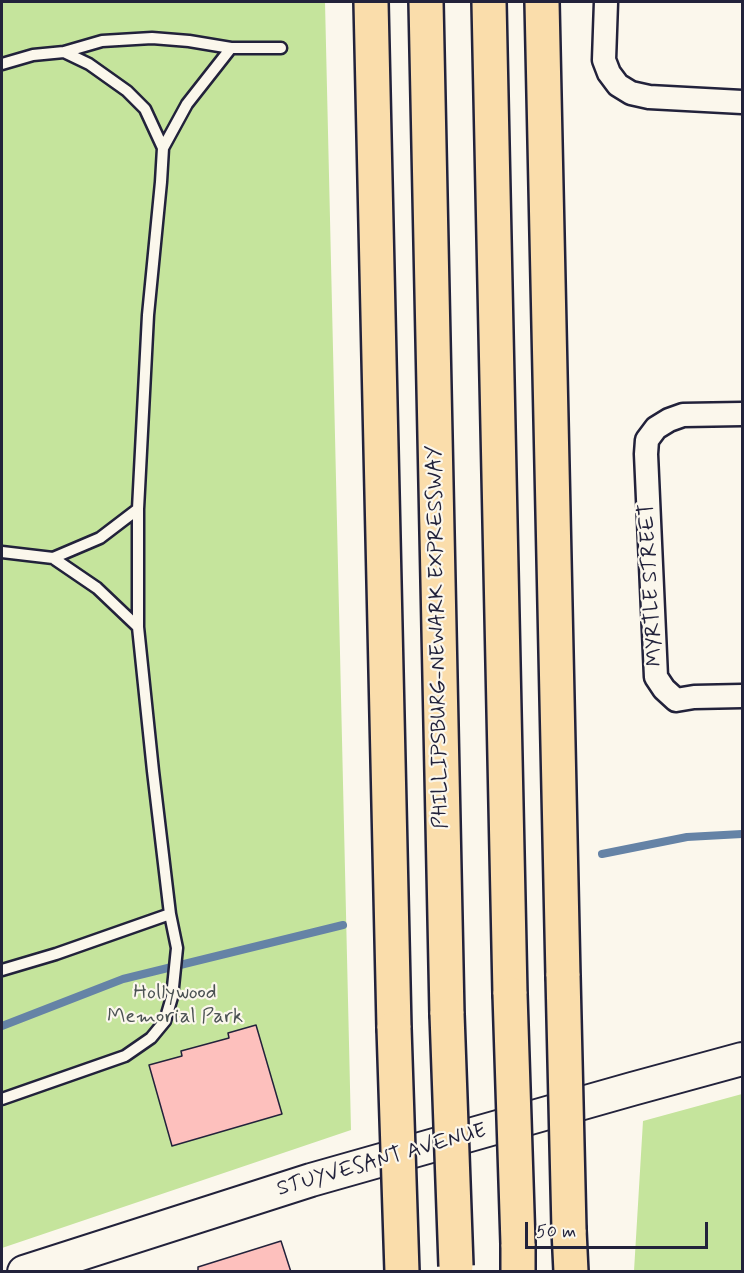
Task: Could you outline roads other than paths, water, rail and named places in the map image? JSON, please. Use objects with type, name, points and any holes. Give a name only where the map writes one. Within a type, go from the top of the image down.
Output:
[{"type":"highway","points":[[371,2],[394,1028],[402,1272]]},
{"type":"highway","name":"PHILLIPSBURG-NEWARK EXPRESSWAY","points":[[426,2],[447,1014],[456,1269]]},
{"type":"highway","points":[[489,2],[510,994],[518,1258]]},
{"type":"highway","points":[[542,2],[571,1272]]},
{"type":"main road","name":"STUYVESANT AVENUE","points":[[24,1272],[311,1180],[742,1059]]},
{"type":"street","points":[[606,2],[604,60],[609,73],[618,85],[631,93],[649,97],[742,102]]},
{"type":"street","name":"MYRTLE STREET","points":[[742,414],[683,415],[669,420],[656,429],[647,440],[656,677],[664,689],[676,700],[694,697],[742,696]]},
{"type":"lane","points":[[2,64],[33,55],[64,52],[102,41],[152,38],[231,48],[281,48]]},
{"type":"lane","points":[[2,1099],[125,1056],[151,1038],[165,1021],[172,997],[177,948],[170,914],[138,627],[138,509],[148,315],[163,148],[187,104],[231,48]]},
{"type":"lane","points":[[64,52],[88,64],[127,91],[145,109],[163,148]]},
{"type":"lane","points":[[54,558],[100,538],[138,509]]},
{"type":"lane","points":[[2,552],[54,558],[97,588],[138,627]]},
{"type":"lane","points":[[2,970],[56,954],[170,914]]},
{"type":"waterway","points":[[602,854],[687,837],[742,834]]},
{"type":"waterway","points":[[2,1026],[123,979],[343,925]]},
{"type":"park label","name":"Hollywood Memorial Park","points":[[175,1006]]}]
